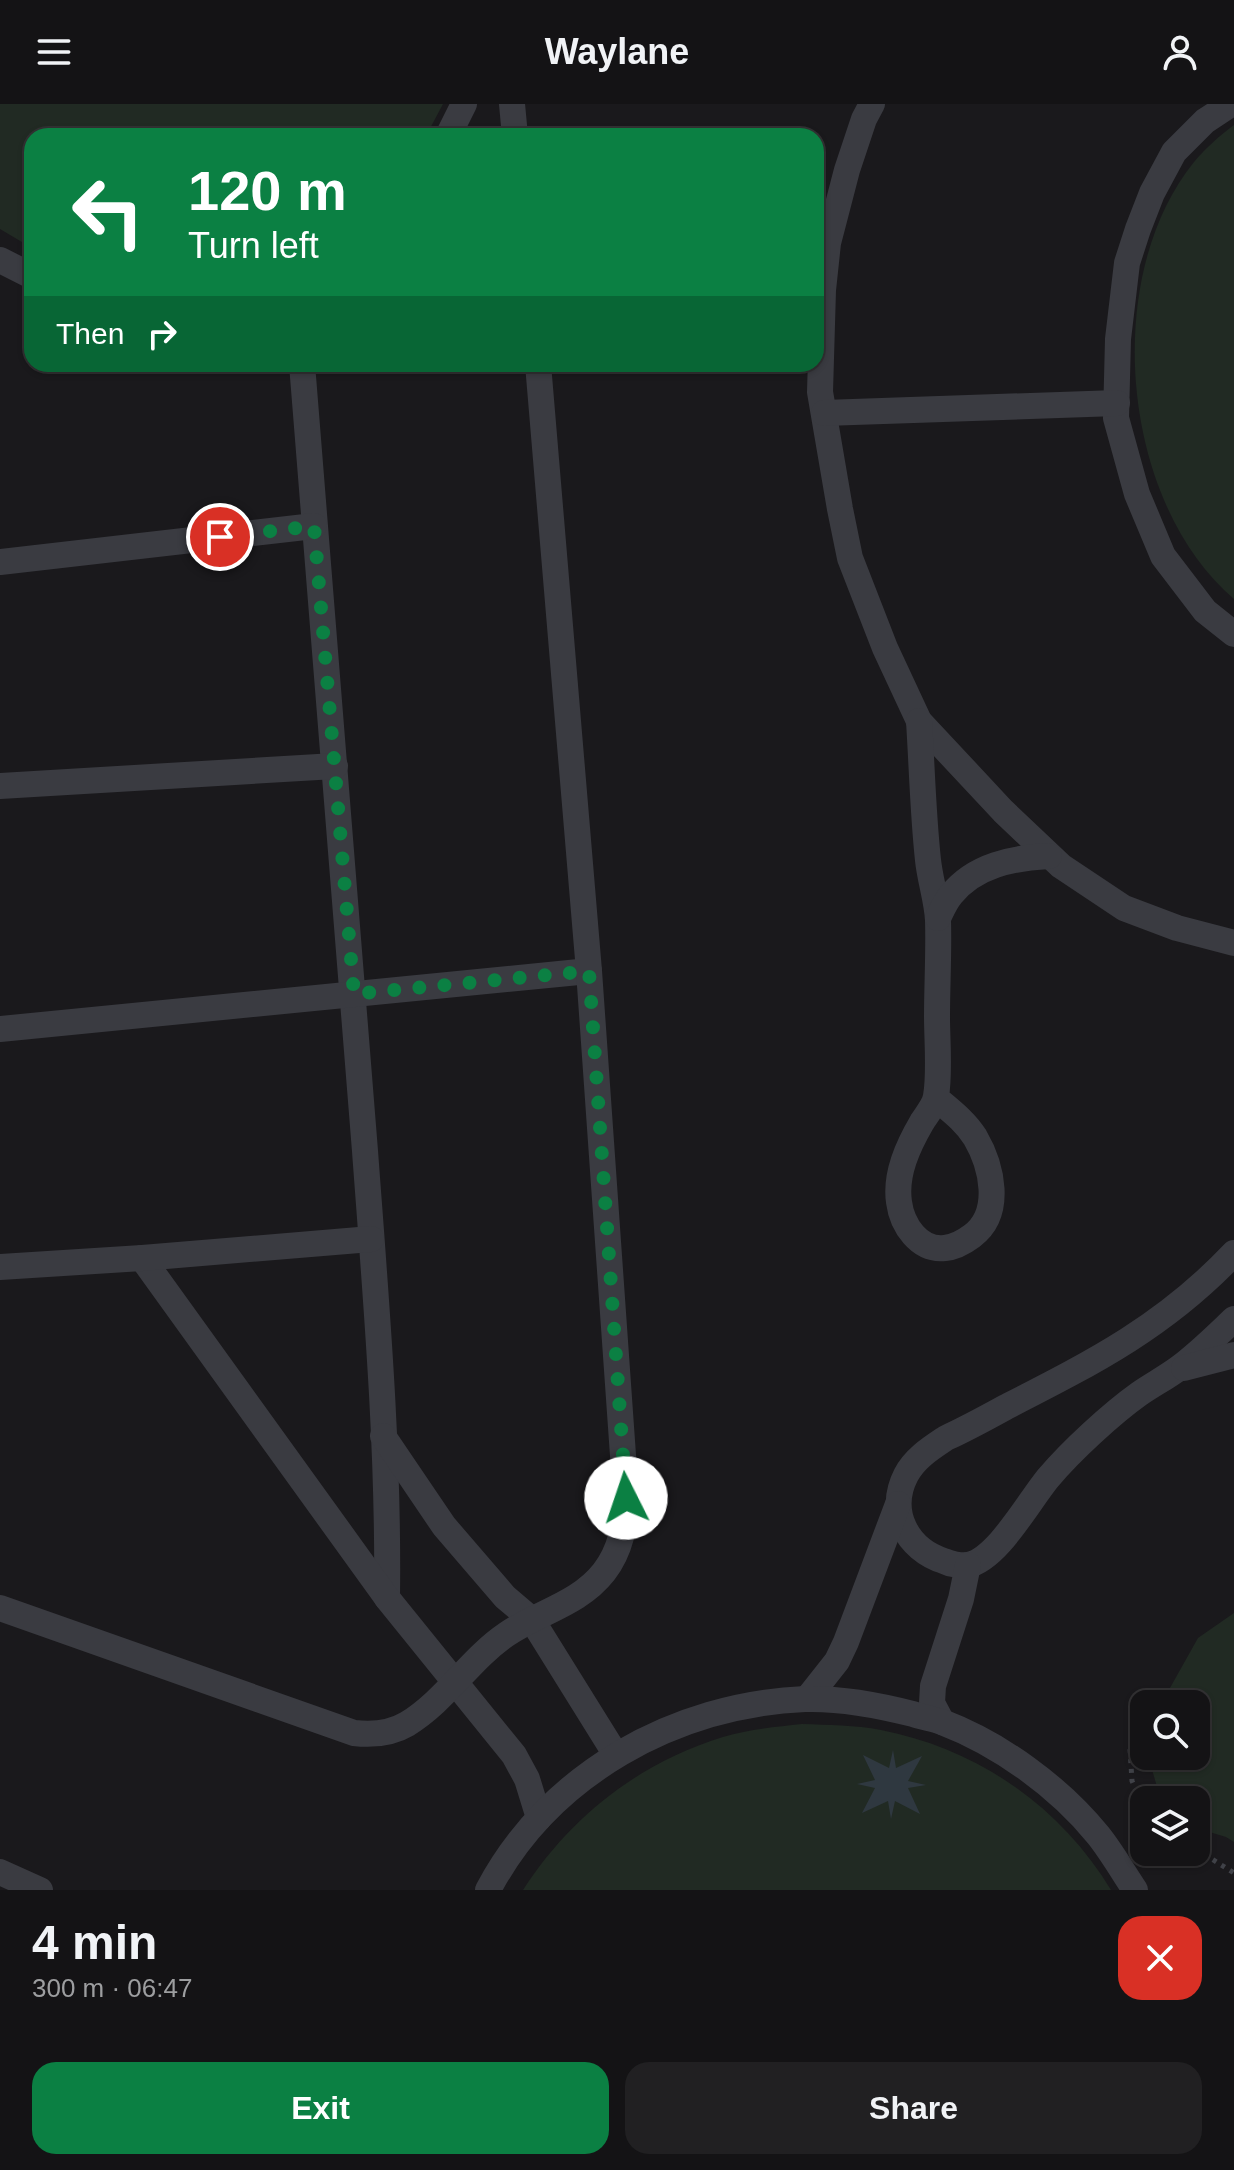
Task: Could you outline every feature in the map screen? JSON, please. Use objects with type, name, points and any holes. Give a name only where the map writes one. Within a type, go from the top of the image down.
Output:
[{"type":"street","points":[[452,128],[464,104]]},
{"type":"street","points":[[512,104],[514,128]]},
{"type":"street","points":[[824,281],[828,243],[847,170],[872,104]]},
{"type":"street","points":[[1231,104],[1205,121],[1174,152],[1152,193],[1138,229],[1127,263],[1118,339],[1116,418],[1125,457],[1163,556],[1205,611],[1234,634]]},
{"type":"street","points":[[0,260],[24,272]]},
{"type":"street","points":[[303,372],[371,1239],[388,1547],[387,1598]]},
{"type":"street","points":[[0,1608],[354,1733],[371,1735],[405,1725],[420,1715],[506,1634],[569,1602],[594,1583],[605,1571],[620,1542],[626,1498],[589,971],[539,372]]},
{"type":"street","points":[[821,372],[820,392],[850,558],[885,648],[919,721],[963,771],[1049,856],[1089,886],[1124,908],[1177,928],[1234,943]]},
{"type":"street","points":[[824,413],[1117,403]]},
{"type":"street","points":[[0,562],[314,526]]},
{"type":"street","points":[[919,721],[925,828],[938,918],[936,1098],[912,1139],[901,1167],[898,1200],[902,1218],[913,1236],[934,1248],[945,1248],[960,1244],[986,1221],[992,1201],[992,1185],[983,1153],[974,1137],[965,1124],[936,1098]]},
{"type":"street","points":[[0,786],[335,766]]},
{"type":"street","points":[[938,918],[950,896],[966,880],[985,869],[1008,860],[1049,856]]},
{"type":"street","points":[[0,1029],[589,971]]},
{"type":"street","points":[[0,1267],[371,1239]]},
{"type":"street","points":[[807,1699],[837,1661],[846,1642],[898,1504],[904,1478],[913,1464],[946,1438],[1114,1350],[1184,1300],[1234,1253]]},
{"type":"street","points":[[142,1258],[387,1598],[514,1755],[527,1779],[539,1818]]},
{"type":"street","points":[[898,1504],[904,1532],[929,1556],[968,1565],[987,1556],[1006,1536],[1051,1474],[1082,1444],[1136,1396],[1176,1370],[1234,1319]]},
{"type":"street","points":[[1176,1370],[1234,1355]]},
{"type":"street","points":[[383,1436],[444,1526],[505,1597],[532,1620],[616,1755]]},
{"type":"street","points":[[942,1722],[932,1703],[933,1686],[961,1599],[968,1565]]},
{"type":"street","points":[[488,1890],[499,1869],[539,1818],[580,1781],[616,1755],[676,1725],[701,1717],[740,1706],[807,1699],[875,1704],[942,1722],[1000,1751],[1053,1788],[1098,1835],[1135,1890]]},
{"type":"street","points":[[0,1872],[40,1890]]},
{"type":"path","points":[[1210,1858],[1234,1873]]},
{"type":"shaded area","points":[[0,104],[443,104],[430,128],[24,128],[24,243],[0,229]]},
{"type":"shaded area","points":[[1234,125],[1234,599],[1196,557],[1167,507],[1147,449],[1136,388],[1136,326],[1145,266],[1164,210],[1194,162]]},
{"type":"shaded area","points":[[1234,1613],[1234,1842],[1210,1832],[1210,1786],[1157,1786],[1152,1770],[1210,1770],[1210,1690],[1169,1690],[1198,1638]]},
{"type":"shaded area","points":[[802,1724],[881,1730],[951,1751],[983,1767],[1041,1807],[1067,1832],[1111,1890],[523,1890],[542,1863],[585,1816],[635,1777],[663,1761],[723,1737]]},
{"type":"shaded area","points":[[893,1750],[896,1768],[922,1756],[908,1781],[926,1785],[908,1788],[920,1814],[895,1801],[891,1819],[888,1801],[862,1813],[875,1788],[857,1784],[875,1780],[863,1755],[889,1768]]},
{"type":"route","points":[[220,537],[314,526],[354,994],[589,971],[626,1498]]}]
